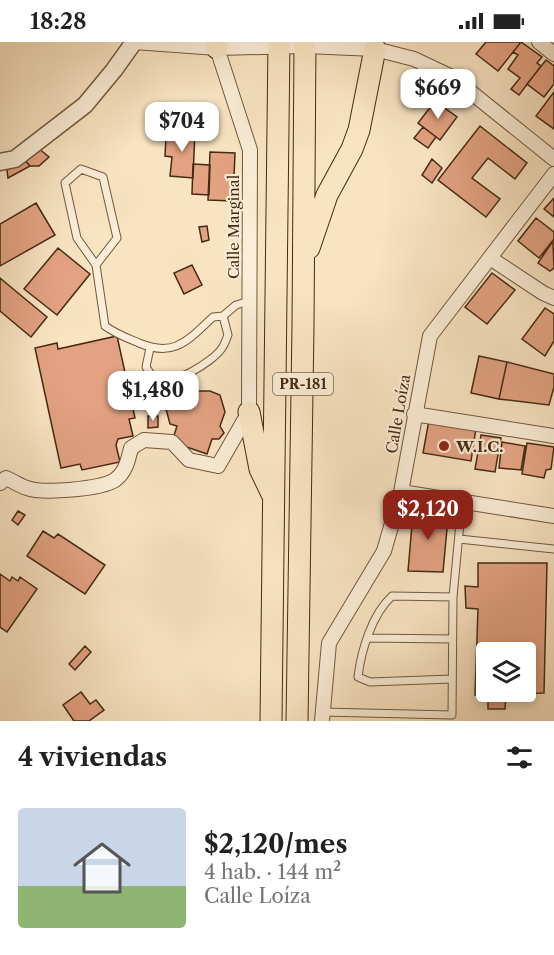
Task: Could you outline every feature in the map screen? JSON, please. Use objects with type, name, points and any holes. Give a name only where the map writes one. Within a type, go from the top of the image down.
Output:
[{"type":"main road","name":"PR-181","points":[[297,721],[305,44]]},
{"type":"main road","name":"PR-181","points":[[270,721],[279,45]]},
{"type":"main road","points":[[304,262],[327,195],[352,149],[375,45]]},
{"type":"main road","points":[[249,412],[260,468],[274,498]]},
{"type":"street","points":[[0,162],[15,159],[85,105],[134,42],[217,45],[375,45],[414,59],[452,77],[554,159]]},
{"type":"street","points":[[539,42],[554,54]]},
{"type":"street","name":"Calle Marginal","points":[[217,45],[250,150],[249,412]]},
{"type":"street","name":"Calle Loíza","points":[[322,717],[329,643],[384,551],[401,492],[430,336],[554,174]]},
{"type":"street","points":[[490,258],[554,298]]},
{"type":"street","points":[[0,483],[6,478],[28,489],[55,491],[114,481],[127,467],[131,448],[144,440],[172,442],[189,460],[218,466],[249,412]]},
{"type":"street","points":[[414,414],[554,436]]},
{"type":"street","points":[[401,492],[554,516]]},
{"type":"lane","points":[[96,265],[117,238],[103,177],[81,169],[65,183],[77,238],[96,265],[105,326],[117,334],[150,348],[160,350],[174,348],[194,335],[213,317],[223,316],[236,304],[250,301]]},
{"type":"lane","points":[[150,348],[146,368],[154,378],[163,381],[185,375],[203,366],[222,349],[228,335],[223,316]]},
{"type":"lane","points":[[322,717],[452,715],[453,597],[462,502]]},
{"type":"lane","points":[[459,539],[554,549]]},
{"type":"lane","points":[[453,597],[392,597],[384,604],[360,656],[358,677],[370,682],[453,679]]},
{"type":"lane","points":[[368,638],[452,639]]},
{"type":"building","points":[[486,42],[521,42],[498,71],[476,54]]},
{"type":"building","points":[[521,42],[542,57],[537,63],[541,66],[519,95],[511,89],[520,78],[508,69],[518,55],[513,52]]},
{"type":"building","points":[[546,60],[554,66],[554,84],[544,97],[527,84]]},
{"type":"building","points":[[554,92],[554,129],[536,116]]},
{"type":"building","points":[[435,101],[457,117],[440,140],[418,123]]},
{"type":"building","points":[[480,126],[527,163],[515,179],[488,158],[472,178],[500,199],[486,217],[438,180]]},
{"type":"building","points":[[423,127],[436,137],[428,148],[414,138]]},
{"type":"building","points":[[175,128],[195,130],[193,178],[170,176],[172,157],[165,156],[166,137],[174,138]]},
{"type":"building","points":[[37,147],[49,157],[39,166],[30,166],[24,159]]},
{"type":"building","points":[[210,152],[235,153],[233,201],[208,200]]},
{"type":"building","points":[[24,159],[30,166],[8,178],[7,170]]},
{"type":"building","points":[[432,159],[442,168],[432,183],[422,175]]},
{"type":"building","points":[[193,164],[210,165],[209,195],[192,194]]},
{"type":"building","points":[[554,198],[554,217],[544,209]]},
{"type":"building","points":[[36,203],[55,235],[0,266],[0,224]]},
{"type":"building","points":[[536,218],[554,232],[554,239],[539,258],[518,241]]},
{"type":"building","points":[[207,226],[209,240],[202,242],[199,227]]},
{"type":"building","points":[[553,241],[554,268],[550,271],[538,263]]},
{"type":"building","points":[[58,248],[90,274],[57,315],[24,289]]},
{"type":"building","points":[[192,265],[202,285],[184,294],[174,273]]},
{"type":"building","points":[[492,273],[515,290],[487,324],[465,307]]},
{"type":"building","points":[[0,278],[47,317],[31,337],[0,311]]},
{"type":"building","points":[[545,308],[554,314],[554,341],[545,356],[522,339]]},
{"type":"building","points":[[117,336],[135,418],[129,419],[133,436],[118,439],[116,445],[120,462],[82,470],[80,464],[61,468],[35,348],[57,343],[58,349]]},
{"type":"building","points":[[479,356],[507,362],[499,399],[471,393]]},
{"type":"building","points":[[507,362],[554,374],[554,387],[549,405],[499,399]]},
{"type":"building","points":[[184,384],[186,391],[210,391],[220,395],[225,412],[220,426],[224,433],[219,439],[212,439],[207,454],[172,442],[177,426],[170,424],[161,390]]},
{"type":"building","points":[[148,416],[158,416],[158,427],[148,428]]},
{"type":"building","points":[[429,420],[476,428],[471,461],[423,453]]},
{"type":"building","points":[[481,435],[501,438],[495,472],[475,469]]},
{"type":"building","points":[[502,442],[525,446],[521,470],[499,468]]},
{"type":"building","points":[[527,443],[554,447],[551,469],[546,470],[544,478],[522,474]]},
{"type":"building","points":[[425,502],[439,504],[437,516],[448,518],[443,572],[408,571],[413,513],[424,514]]},
{"type":"building","points":[[18,511],[25,515],[18,525],[12,520]]},
{"type":"building","points":[[43,531],[54,538],[58,534],[105,565],[85,594],[27,556]]},
{"type":"building","points":[[478,563],[547,563],[544,693],[536,693],[536,642],[477,642],[478,609],[466,608],[465,586],[478,587]]},
{"type":"building","points":[[0,574],[10,581],[12,577],[18,581],[20,577],[37,589],[7,632],[0,627]]},
{"type":"building","points":[[85,646],[91,652],[75,670],[69,664]]},
{"type":"building","points":[[81,692],[90,704],[96,700],[104,710],[89,721],[74,721],[63,705]]},
{"type":"building","points":[[488,702],[505,702],[505,709],[488,709]]},
{"type":"place","name":"W.I.C.","points":[[444,446]]}]
